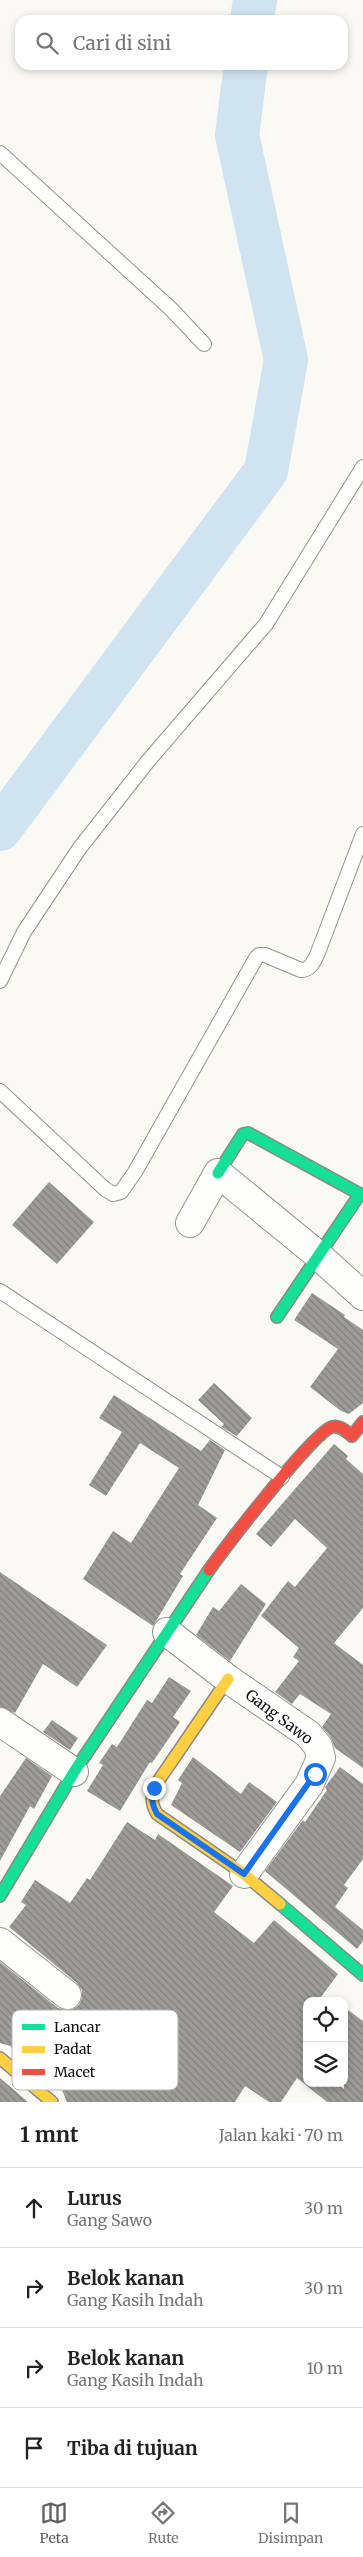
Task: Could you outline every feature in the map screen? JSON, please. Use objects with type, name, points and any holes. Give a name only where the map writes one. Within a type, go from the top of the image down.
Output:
[{"type":"street","points":[[190,1223],[218,1172],[243,1134],[248,1133],[362,1194],[318,1255],[277,1317]]},
{"type":"street","points":[[218,1172],[318,1255],[363,1296]]},
{"type":"street","points":[[0,1896],[74,1772],[219,1556],[282,1477],[331,1427],[359,1434]]},
{"type":"street","name":"Gang Sawo","points":[[167,1632],[228,1679],[308,1734],[318,1746],[321,1758],[309,1785],[244,1874]]},
{"type":"street","points":[[228,1679],[159,1780],[151,1796],[152,1805],[165,1821],[244,1874],[363,1975]]},
{"type":"street","points":[[0,1722],[74,1772]]},
{"type":"street","points":[[0,1942],[67,1995]]},
{"type":"street","points":[[0,2058],[12,2068]]},
{"type":"street","points":[[38,2090],[52,2102]]},
{"type":"lane","points":[[0,153],[171,309],[204,344]]},
{"type":"lane","points":[[0,981],[24,932],[79,849],[148,761],[266,624],[363,467]]},
{"type":"lane","points":[[0,1091],[105,1189],[113,1194],[121,1192],[135,1172],[256,958],[259,955],[265,955],[300,970],[306,970],[311,966],[317,955],[363,834]]},
{"type":"lane","points":[[0,1290],[282,1477]]},
{"type":"building","points":[[49,1182],[94,1222],[57,1264],[12,1225]]},
{"type":"building","points":[[312,1293],[345,1315],[344,1317],[363,1330],[363,1403],[349,1414],[341,1411],[310,1387],[338,1349],[294,1320]]},
{"type":"building","points":[[214,1383],[252,1418],[237,1436],[221,1427],[224,1424],[198,1400]]},
{"type":"building","points":[[114,1395],[201,1451],[210,1440],[225,1450],[198,1505],[217,1518],[180,1574],[183,1576],[153,1626],[83,1579],[113,1531],[131,1543],[179,1468],[140,1443],[106,1496],[89,1485],[122,1432],[99,1418]]},
{"type":"building","points":[[334,1444],[348,1456],[346,1459],[363,1474],[363,1608],[334,1643],[363,1665],[363,1768],[335,1748],[330,1736],[322,1727],[331,1714],[300,1694],[292,1704],[275,1692],[299,1661],[293,1657],[299,1648],[261,1616],[288,1581],[295,1587],[327,1548],[295,1519],[271,1547],[256,1534]]},
{"type":"building","points":[[0,1572],[107,1645],[77,1687],[43,1664],[15,1713],[0,1707]]},
{"type":"building","points":[[241,1584],[266,1604],[230,1661],[196,1635],[213,1607],[219,1611]]},
{"type":"building","points":[[169,1677],[191,1691],[173,1717],[180,1722],[152,1763],[150,1762],[120,1811],[87,1791],[103,1765],[99,1763],[112,1744],[117,1747],[147,1700],[152,1703]]},
{"type":"building","points":[[52,1720],[78,1738],[70,1750],[43,1732]]},
{"type":"building","points":[[193,1757],[241,1794],[249,1782],[277,1802],[240,1852],[171,1805],[182,1783],[178,1780]]},
{"type":"building","points":[[26,1758],[52,1776],[34,1809],[30,1806],[0,1861],[0,1796]]},
{"type":"building","points":[[340,1767],[363,1784],[363,1859],[344,1885],[348,1888],[335,1907],[363,1930],[363,1941],[357,1949],[265,1871],[303,1820],[305,1822],[327,1790],[325,1787]]},
{"type":"building","points":[[127,1822],[155,1840],[158,1834],[233,1886],[214,1912],[254,1943],[274,1920],[338,1974],[321,1997],[303,1997],[303,2083],[297,2078],[281,2102],[269,2102],[245,2086],[235,2102],[67,2102],[62,2090],[178,2090],[178,2010],[65,2010],[73,2009],[79,2005],[82,1998],[82,1990],[77,1983],[9,1927],[26,1905],[21,1902],[35,1880],[70,1903],[87,1878],[90,1880]]},
{"type":"building","points":[[0,1962],[58,2008],[65,2010],[12,2010],[12,2048],[0,2043]]},
{"type":"building","points":[[348,2010],[363,2021],[363,2102],[327,2102],[308,2087],[341,2087],[344,2089],[344,2087],[348,2087]]},
{"type":"building","points":[[0,2078],[28,2102],[0,2102]]},
{"type":"waterway","points":[[253,15],[255,0]]},
{"type":"waterway","points":[[0,829],[266,471],[286,360],[237,135],[245,70]]},
{"type":"traffic: fast","points":[[218,1173],[243,1134],[248,1133],[360,1194],[277,1317]]},
{"type":"traffic: fast","points":[[0,1896],[74,1772],[209,1570]]},
{"type":"traffic: fast","points":[[280,1904],[363,1975]]},
{"type":"traffic: slow","points":[[228,1679],[159,1780],[153,1793],[152,1801],[157,1814],[244,1874],[280,1904]]},
{"type":"traffic: slow","points":[[0,2058],[12,2068]]},
{"type":"traffic: slow","points":[[38,2090],[52,2102]]},
{"type":"traffic: jam","points":[[209,1570],[269,1492],[322,1433],[332,1427],[338,1427],[352,1436],[363,1422]]},
{"type":"route","points":[[154,1788],[151,1796],[152,1805],[157,1814],[244,1874],[315,1774]]}]
